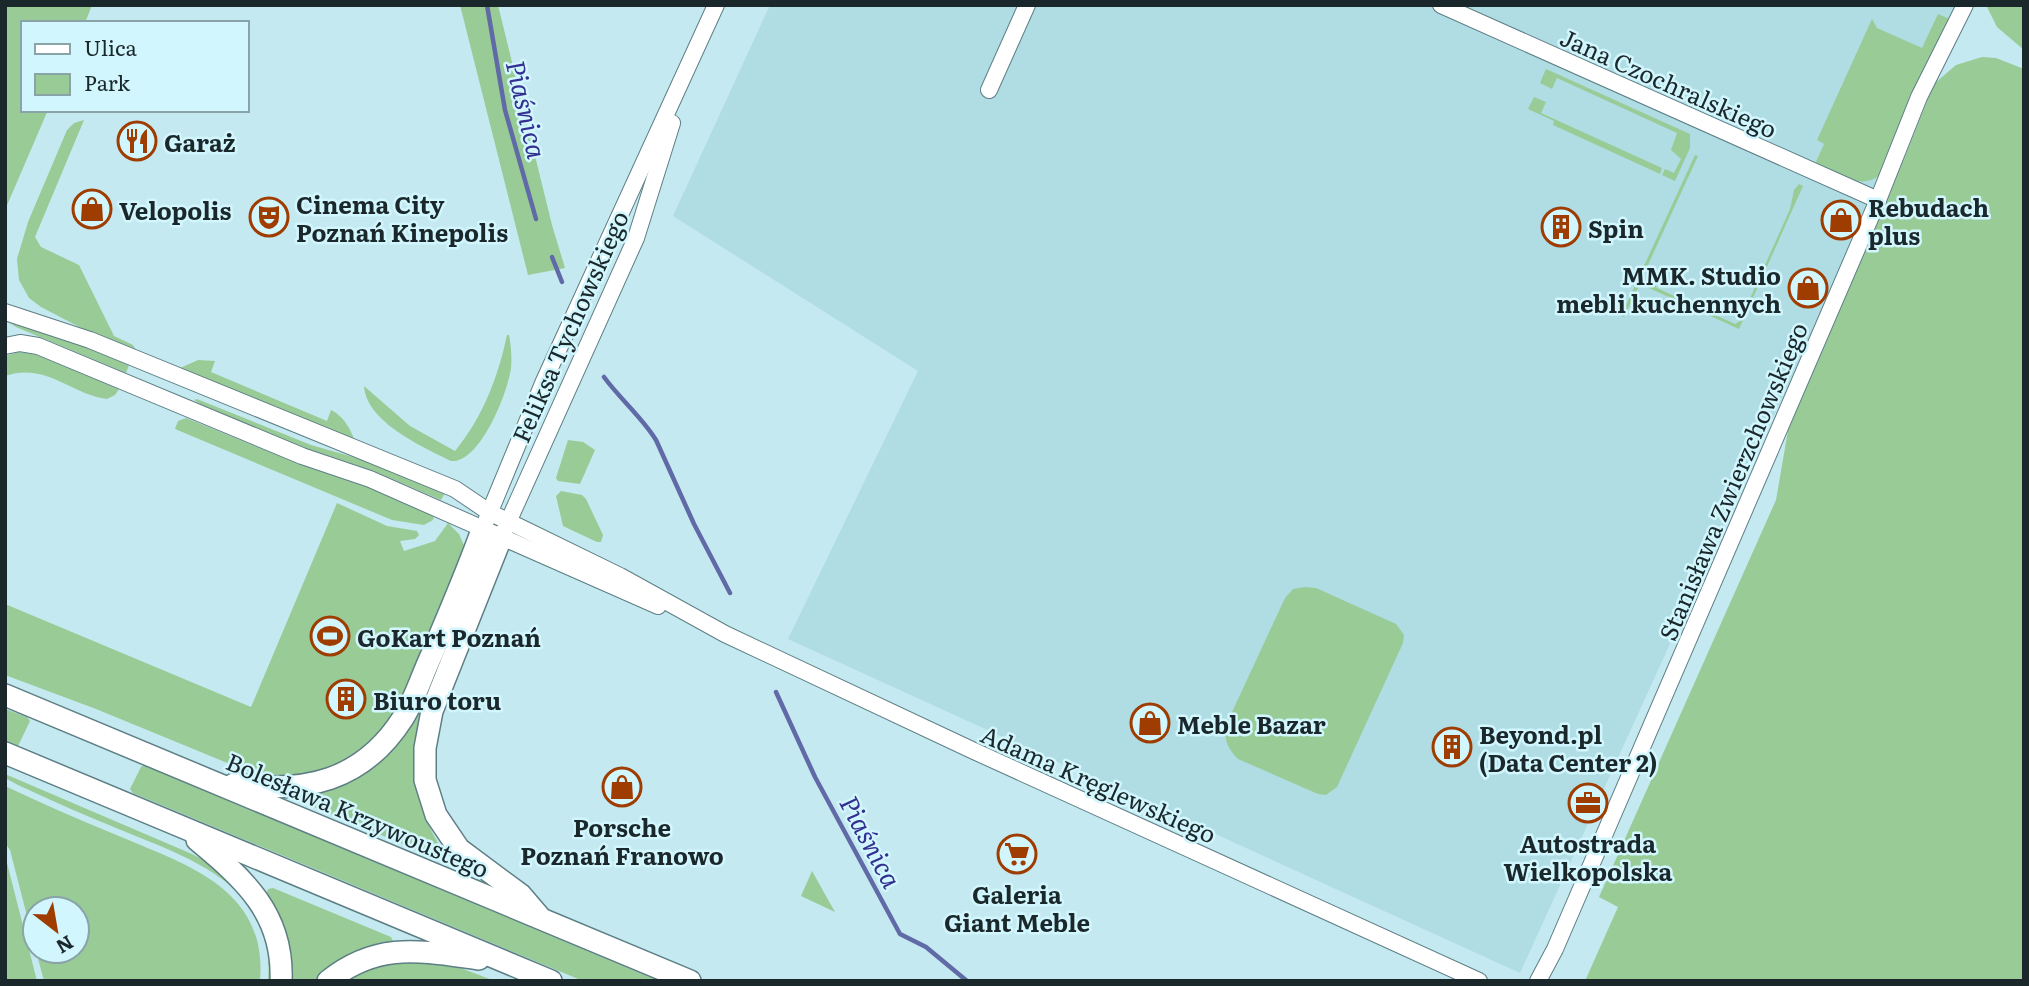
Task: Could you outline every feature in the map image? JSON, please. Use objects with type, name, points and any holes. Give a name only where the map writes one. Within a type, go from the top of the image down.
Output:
[{"type":"main road","points":[[205,778],[241,785],[291,786],[327,781],[367,761],[405,716],[467,573],[495,525]]},
{"type":"main road","points":[[495,525],[432,711],[425,748],[425,780],[436,815],[459,849],[521,895],[542,921]]},
{"type":"main road","name":"Bolesława Krzywoustego","points":[[5,695],[690,981]]},
{"type":"main road","points":[[5,753],[551,981]]},
{"type":"main road","points":[[179,825],[239,876],[257,897],[271,922],[282,965],[281,981]]},
{"type":"main road","points":[[328,981],[367,958],[390,952],[415,951],[509,963]]},
{"type":"street","name":"Feliksa Tychowskiego","points":[[495,525],[544,381],[716,5]]},
{"type":"street","points":[[989,90],[1027,5]]},
{"type":"street","name":"Jana Czochralskiego","points":[[1441,5],[1878,200]]},
{"type":"street","name":"Stanisława Zwierzchowskiego","points":[[1540,978],[1555,949],[1878,200],[1919,97],[1965,5]]},
{"type":"street","name":"Feliksa Tychowskiego","points":[[495,525],[636,239],[690,65]]},
{"type":"street","points":[[597,263],[621,270]]},
{"type":"street","points":[[5,312],[55,328],[161,369],[455,489],[495,525]]},
{"type":"street","points":[[5,346],[27,343],[38,346],[302,456],[495,525]]},
{"type":"street","name":"Adama Kręglewskiego","points":[[495,525],[539,554],[634,597],[703,623]]},
{"type":"street","name":"Adama Kręglewskiego","points":[[495,525],[620,576],[703,623],[963,746],[1479,981]]},
{"type":"shaded area","points":[[770,5],[1961,5],[1520,973],[788,639],[918,371],[673,216]]},
{"type":"green space","points":[[5,5],[92,5],[86,21],[21,21],[21,112],[47,112],[5,210]]},
{"type":"green space","points":[[460,5],[498,5],[565,268],[528,275]]},
{"type":"green space","points":[[1986,5],[2024,5],[2024,50],[1997,27]]},
{"type":"green space","points":[[1938,14],[1952,20],[1880,175],[1856,181],[1815,164],[1824,144],[1817,140],[1872,19],[1877,28],[1922,48]]},
{"type":"green space","points":[[1982,57],[1996,58],[2024,69],[2024,981],[1585,981],[1618,907],[1599,897],[1776,500],[1791,413],[1935,83],[1956,65]]},
{"type":"green space","points":[[1546,69],[1690,134],[1690,148],[1675,181],[1662,175],[1665,169],[1674,173],[1681,159],[1671,150],[1677,133],[1557,78],[1552,89],[1540,83]]},
{"type":"green space","points":[[1534,97],[1546,102],[1541,113],[1662,168],[1660,174],[1553,125],[1554,121],[1528,109]]},
{"type":"green space","points":[[84,120],[35,237],[41,247],[79,265],[114,336],[133,345],[136,350],[108,342],[41,307],[29,298],[19,280],[17,259],[28,222],[67,130],[74,123]]},
{"type":"green space","points":[[1695,155],[1698,156],[1641,280],[1735,324],[1740,321],[1790,209],[1794,190],[1799,184],[1803,186],[1739,329],[1640,284],[1624,317],[1621,316]]},
{"type":"green space","points":[[17,318],[129,365],[126,373],[5,320]]},
{"type":"green space","points":[[507,335],[510,339],[511,364],[504,393],[491,425],[472,451],[462,459],[451,461],[412,441],[385,422],[367,399],[364,386],[410,426],[455,451],[474,424],[488,396]]},
{"type":"green space","points":[[19,352],[38,355],[119,389],[107,399],[33,373],[5,376],[5,356]]},
{"type":"green space","points":[[198,360],[215,361],[211,372],[327,421],[331,410],[343,420],[356,443],[178,369]]},
{"type":"green space","points":[[194,400],[311,445],[378,464],[445,493],[441,500],[374,471],[302,447],[200,404]]},
{"type":"green space","points":[[186,418],[294,462],[367,487],[434,516],[433,520],[424,525],[392,520],[175,429],[178,421]]},
{"type":"green space","points":[[568,440],[583,442],[595,450],[580,484],[558,481],[556,478]]},
{"type":"green space","points":[[561,491],[582,495],[586,499],[603,535],[601,542],[563,526],[556,496]]},
{"type":"green space","points":[[337,503],[387,526],[417,531],[419,535],[415,539],[400,541],[404,551],[435,541],[448,523],[459,534],[466,550],[406,698],[376,743],[319,775],[272,777],[242,769],[5,675],[5,604],[251,707]]},
{"type":"green space","points":[[482,552],[415,746],[417,790],[429,827],[444,853],[444,857],[439,859],[297,798],[298,795],[368,769]]},
{"type":"green space","points":[[1316,588],[1396,624],[1404,635],[1403,643],[1337,787],[1326,795],[1318,794],[1238,759],[1227,744],[1225,735],[1226,725],[1285,598],[1293,589]]},
{"type":"green space","points":[[5,709],[27,717],[30,721],[18,746],[5,740]]},
{"type":"green space","points":[[144,765],[659,981],[583,981],[133,793],[130,789]]},
{"type":"green space","points":[[5,774],[215,866],[244,891],[268,936],[273,981],[268,981],[267,948],[258,921],[244,899],[224,881],[175,852],[18,785],[5,778]]},
{"type":"green space","points":[[5,786],[193,869],[236,901],[250,923],[259,949],[260,981],[44,981],[40,965],[91,965],[91,895],[22,895],[10,850],[5,843]]},
{"type":"green space","points":[[5,855],[21,918],[21,965],[33,965],[37,981],[5,981]]},
{"type":"green space","points":[[812,871],[835,912],[801,896]]},
{"type":"green space","points":[[273,888],[391,937],[394,943],[318,981],[290,981],[285,935],[267,892]]},
{"type":"green space","points":[[389,960],[447,963],[495,981],[342,981]]},
{"type":"waterway","name":"Piaśnica","points":[[487,5],[505,110],[536,219]]},
{"type":"waterway","name":"Piaśnica","points":[[552,257],[562,282]]},
{"type":"waterway","name":"Piaśnica","points":[[604,377],[656,440],[694,524],[730,593]]},
{"type":"waterway","name":"Piaśnica","points":[[776,692],[815,777],[900,934],[926,947],[967,981]]},
{"type":"place","name":"Garaż","points":[[137,141]]},
{"type":"place","name":"Velopolis","points":[[92,209]]},
{"type":"place","name":"Cinema City Poznań Kinepolis","points":[[269,217]]},
{"type":"place","name":"Rebudach plus","points":[[1841,220]]},
{"type":"place","name":"Spin","points":[[1561,227]]},
{"type":"place","name":"MMK. Studio mebli kuchennych","points":[[1808,288]]},
{"type":"place","name":"GoKart Poznań","points":[[330,636]]},
{"type":"place","name":"Biuro toru","points":[[346,699]]},
{"type":"place","name":"Meble Bazar","points":[[1150,723]]},
{"type":"place","name":"Beyond.pl (Data Center 2)","points":[[1452,747]]},
{"type":"place","name":"Porsche Poznań Franowo","points":[[622,787]]},
{"type":"place","name":"Autostrada Wielkopolska","points":[[1588,803]]},
{"type":"place","name":"Galeria Giant Meble","points":[[1017,854]]}]
